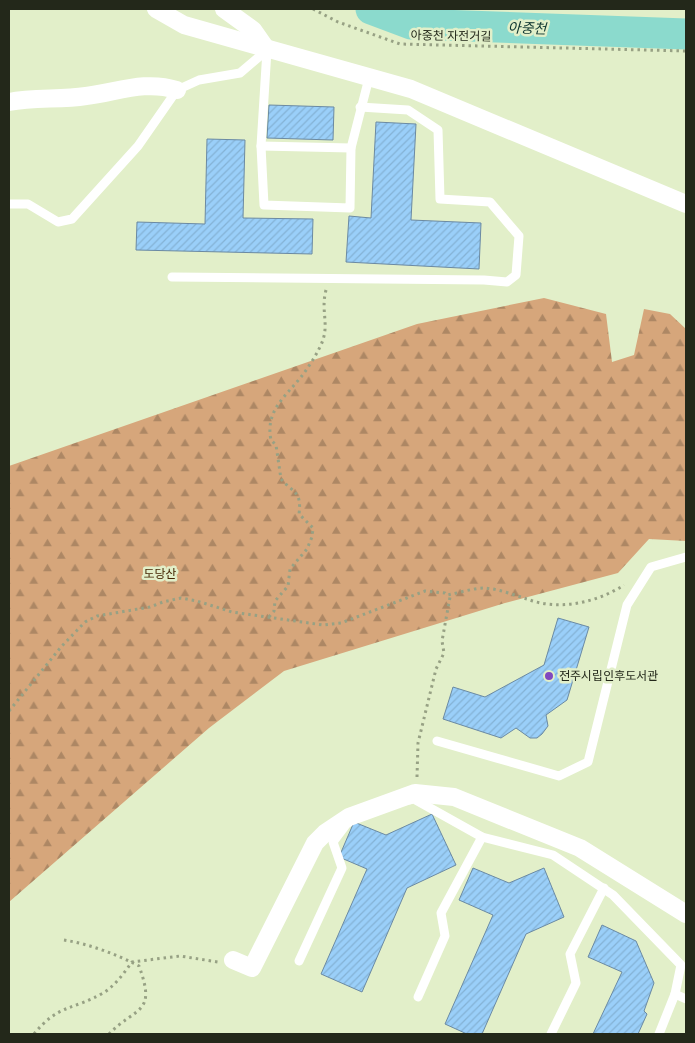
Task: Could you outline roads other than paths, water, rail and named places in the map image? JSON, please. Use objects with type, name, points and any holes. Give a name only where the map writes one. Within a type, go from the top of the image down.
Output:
[{"type":"street","points":[[156,9],[184,25],[267,50],[411,89],[686,204]]},
{"type":"street","points":[[224,9],[253,30],[267,50]]},
{"type":"street","points":[[9,102],[86,96],[141,85],[160,85],[177,90]]},
{"type":"street","points":[[234,960],[252,968],[315,844],[325,833],[349,817],[415,793],[454,797],[580,848],[686,914]]},
{"type":"lane","points":[[9,204],[28,204],[58,222],[72,219],[138,146],[177,90],[200,80],[240,73],[267,50]]},
{"type":"lane","points":[[267,50],[261,146],[264,205],[350,208],[351,148],[360,107],[370,78]]},
{"type":"lane","points":[[172,277],[484,280],[507,282],[516,275],[519,236],[490,202],[440,199],[438,130],[408,110],[360,107]]},
{"type":"lane","points":[[261,146],[351,148]]},
{"type":"lane","points":[[437,741],[559,776],[588,762],[627,605],[651,567],[686,557]]},
{"type":"lane","points":[[299,961],[342,868],[333,842],[353,819],[414,799],[482,836],[553,855],[613,895],[681,965],[674,994],[659,1034]]},
{"type":"lane","points":[[418,997],[445,936],[442,913],[482,836]]},
{"type":"lane","points":[[551,1034],[576,983],[570,954],[604,888]]},
{"type":"lane","points":[[674,994],[686,999]]},
{"type":"waterway","name":"아중천","points":[[371,9],[411,24],[686,34]]},
{"type":"place","name":"전주시립인후도서관","points":[[549,676]]},
{"type":"park label","name":"도당산","points":[[160,574]]}]
